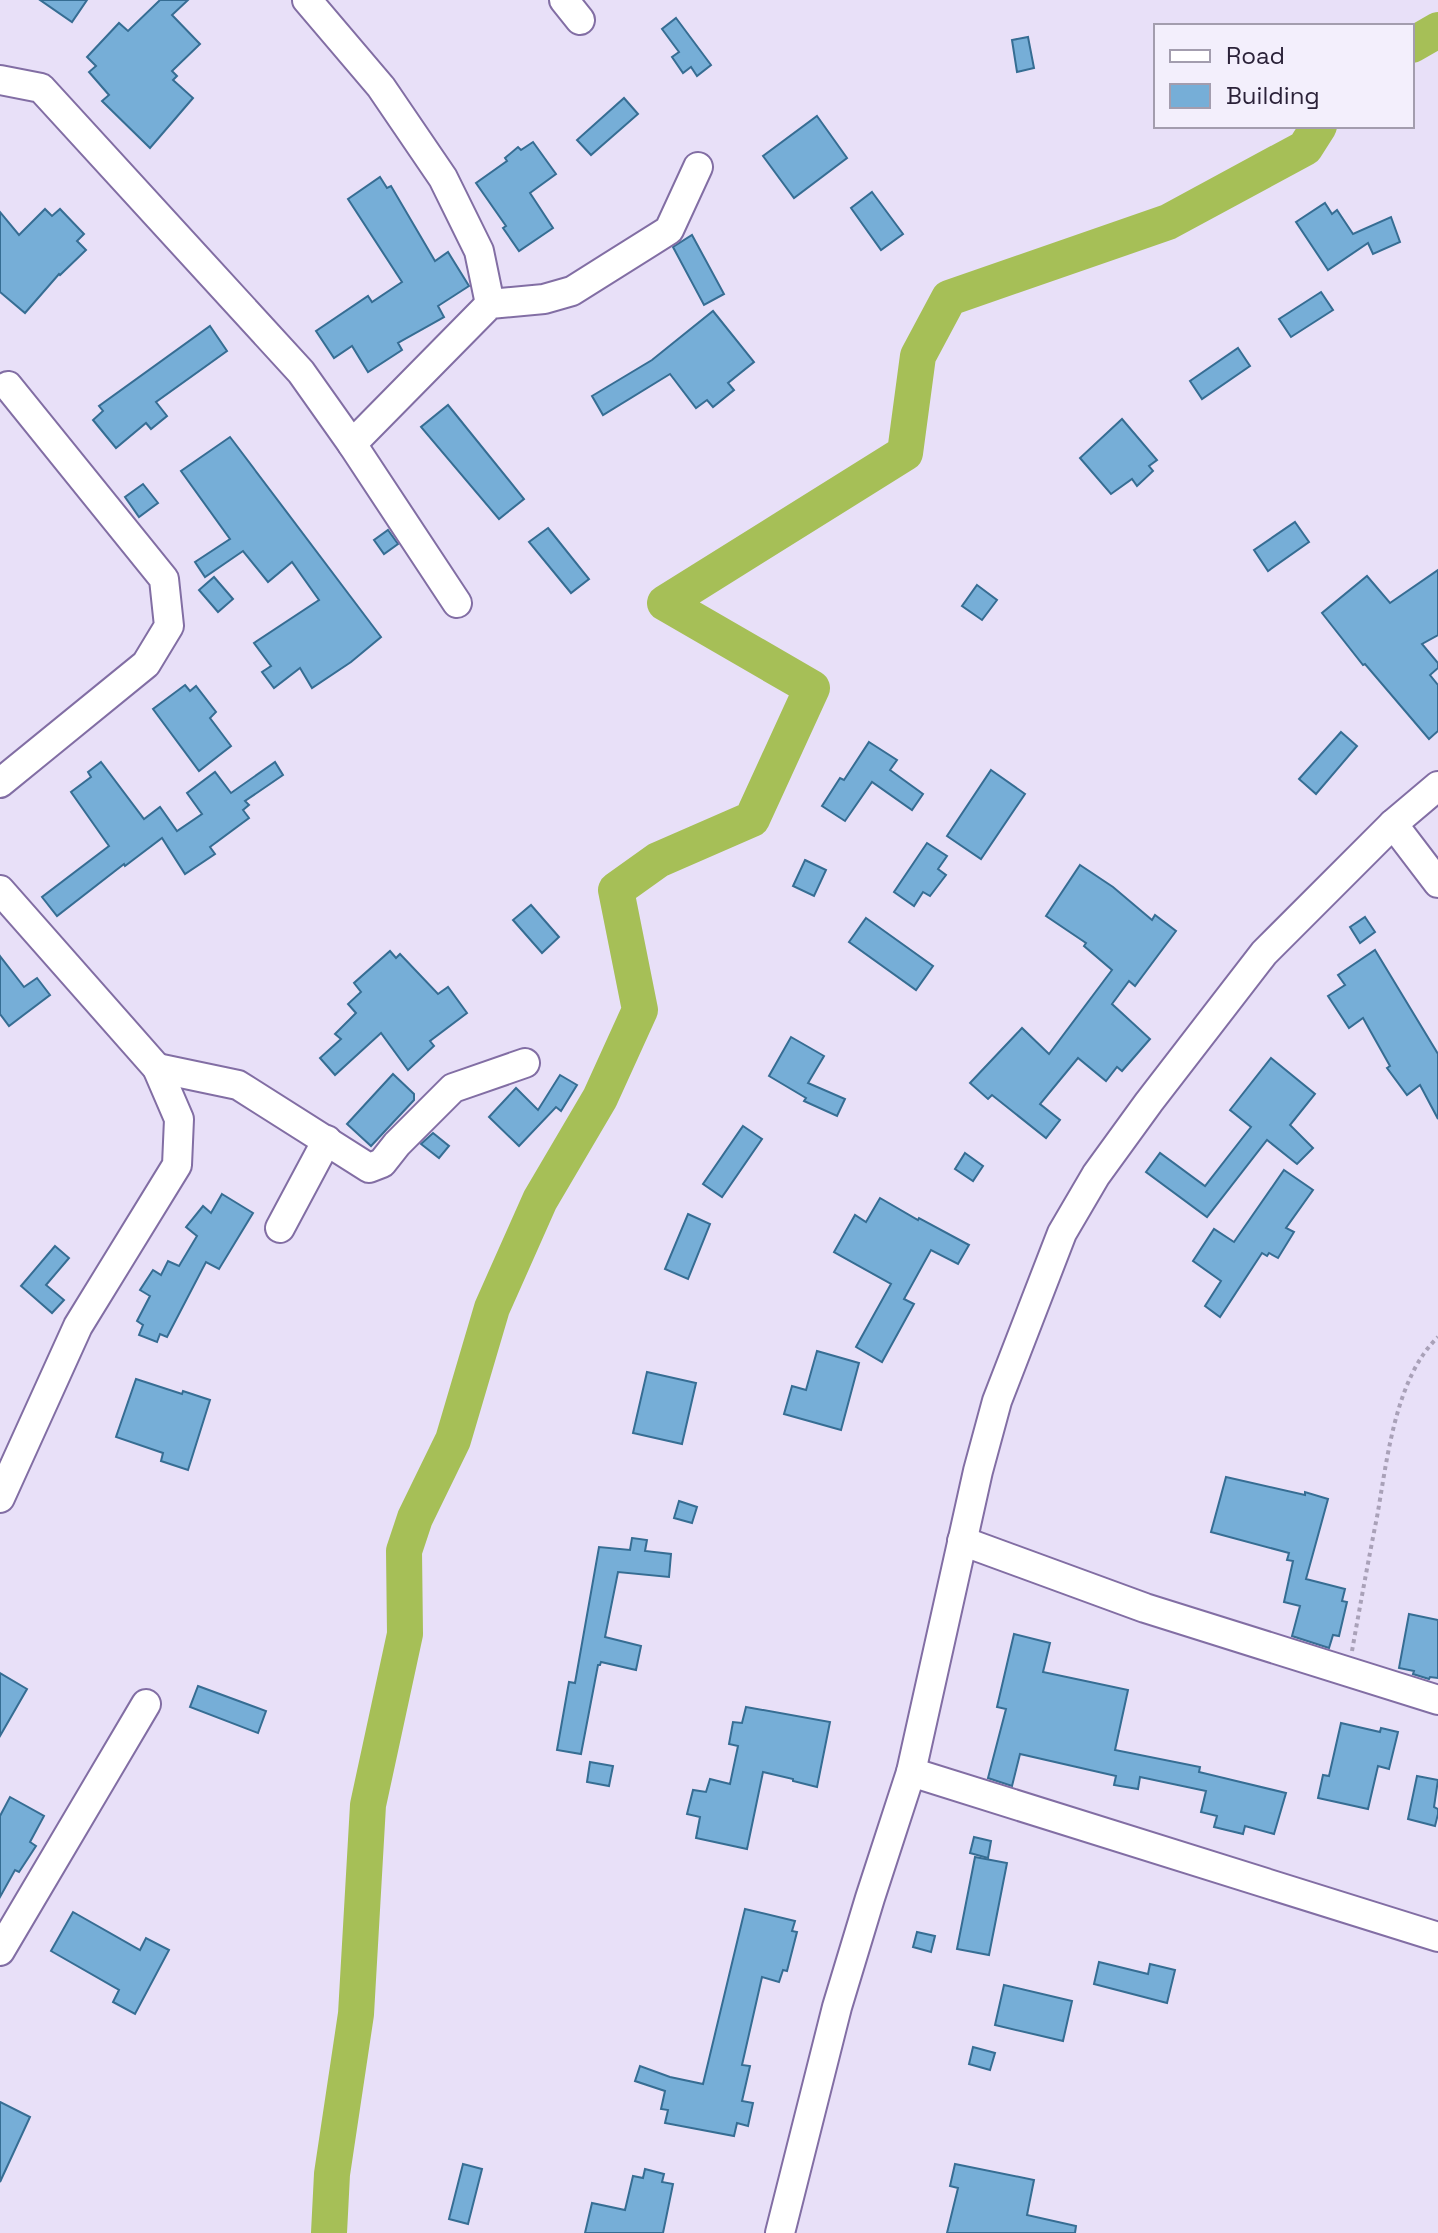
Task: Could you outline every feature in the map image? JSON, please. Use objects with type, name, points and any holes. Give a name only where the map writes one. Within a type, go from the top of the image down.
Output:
[{"type":"street","points":[[307,0],[381,87],[443,178],[479,251],[490,304]]},
{"type":"street","points":[[0,80],[41,88],[301,372],[457,603]]},
{"type":"street","points":[[352,444],[490,304],[544,299],[572,291],[669,230],[698,167]]},
{"type":"street","points":[[0,783],[146,664],[169,626],[164,579],[8,386]]},
{"type":"street","points":[[780,2233],[837,2007],[911,1772],[962,1541],[997,1401],[1062,1233],[1096,1175],[1264,953],[1393,824],[1438,786]]},
{"type":"street","points":[[1393,824],[1438,883]]},
{"type":"street","points":[[0,890],[157,1068],[179,1119],[177,1165],[78,1326],[0,1498]]},
{"type":"street","points":[[157,1068],[238,1085],[369,1168],[382,1163],[453,1088],[525,1063]]},
{"type":"street","points":[[280,1228],[327,1140]]},
{"type":"street","points":[[962,1541],[1145,1608],[1438,1700]]},
{"type":"street","points":[[0,1951],[146,1704]]},
{"type":"street","points":[[911,1772],[1438,1937]]},
{"type":"path","points":[[1348,1671],[1393,1425],[1408,1382],[1438,1337]]},
{"type":"building","points":[[40,0],[87,0],[72,22]]},
{"type":"building","points":[[160,0],[188,0],[172,15],[200,44],[172,71],[177,76],[173,80],[193,98],[150,148],[102,101],[109,95],[89,72],[96,66],[87,57],[119,23],[128,31]]},
{"type":"building","points":[[676,18],[711,65],[697,76],[691,67],[683,73],[672,57],[679,52],[662,29]]},
{"type":"building","points":[[1028,37],[1034,68],[1017,72],[1012,40]]},
{"type":"building","points":[[624,98],[638,114],[591,155],[577,140]]},
{"type":"building","points":[[817,116],[847,158],[794,198],[763,156]]},
{"type":"building","points":[[533,142],[556,174],[530,193],[553,228],[519,251],[476,183],[507,161],[505,158],[518,147],[521,150]]},
{"type":"building","points":[[380,177],[387,188],[391,186],[435,261],[448,252],[469,286],[438,306],[444,317],[398,343],[402,350],[368,372],[352,346],[334,358],[316,331],[368,296],[372,302],[402,282],[348,199]]},
{"type":"building","points":[[872,192],[903,234],[881,250],[851,208]]},
{"type":"building","points":[[1325,203],[1332,214],[1337,210],[1353,234],[1391,217],[1400,242],[1373,254],[1368,243],[1328,270],[1296,222]]},
{"type":"building","points":[[45,209],[52,216],[60,209],[84,234],[77,241],[86,250],[59,274],[25,313],[0,292],[0,212],[19,235]]},
{"type":"building","points":[[692,235],[724,294],[704,305],[673,247]]},
{"type":"building","points":[[1321,292],[1333,310],[1291,337],[1279,319]]},
{"type":"building","points":[[713,311],[754,362],[728,383],[734,390],[713,407],[707,400],[696,408],[670,374],[603,415],[592,396],[652,360]]},
{"type":"building","points":[[210,326],[227,351],[156,402],[167,416],[151,429],[146,423],[116,448],[93,420],[103,411],[99,406]]},
{"type":"building","points":[[1238,348],[1250,366],[1202,399],[1190,381]]},
{"type":"building","points":[[448,405],[524,499],[499,519],[421,427]]},
{"type":"building","points":[[1122,419],[1157,460],[1149,466],[1153,471],[1137,486],[1132,479],[1111,494],[1080,458]]},
{"type":"building","points":[[230,437],[381,637],[312,688],[300,668],[274,688],[262,672],[271,666],[254,643],[319,600],[292,562],[268,582],[243,551],[205,577],[195,562],[230,539],[181,471]]},
{"type":"building","points":[[143,484],[158,503],[139,517],[125,497]]},
{"type":"building","points":[[1295,522],[1309,542],[1268,571],[1254,550]]},
{"type":"building","points":[[548,528],[589,579],[571,593],[529,542]]},
{"type":"building","points":[[388,530],[398,544],[384,554],[374,540]]},
{"type":"building","points":[[1438,570],[1438,635],[1422,644],[1438,663],[1438,668],[1430,675],[1438,685],[1438,731],[1429,739],[1363,665],[1322,613],[1367,576],[1390,603]]},
{"type":"building","points":[[214,577],[233,599],[218,612],[199,590]]},
{"type":"building","points":[[977,585],[997,600],[982,620],[962,606]]},
{"type":"building","points":[[185,685],[190,691],[196,686],[216,712],[210,718],[231,746],[199,771],[153,709]]},
{"type":"building","points":[[1341,732],[1357,746],[1316,794],[1299,779]]},
{"type":"building","points":[[869,742],[897,760],[890,770],[923,794],[912,810],[872,782],[845,821],[822,806]]},
{"type":"building","points":[[101,762],[144,819],[160,807],[177,831],[202,814],[187,793],[215,772],[231,793],[275,762],[283,775],[245,801],[249,805],[243,810],[249,818],[210,847],[215,854],[185,874],[162,838],[57,916],[42,897],[109,846],[71,792],[91,777],[88,772]]},
{"type":"building","points":[[991,770],[1025,794],[981,859],[947,836]]},
{"type":"building","points":[[927,843],[947,856],[938,869],[946,875],[930,896],[923,892],[914,906],[894,892]]},
{"type":"building","points":[[805,860],[826,870],[814,896],[793,886]]},
{"type":"building","points":[[1080,865],[1113,887],[1152,920],[1155,915],[1176,931],[1135,986],[1129,981],[1112,1004],[1150,1039],[1122,1071],[1117,1067],[1106,1081],[1078,1058],[1040,1104],[1060,1120],[1046,1138],[992,1095],[988,1099],[970,1083],[1022,1028],[1049,1054],[1112,970],[1084,946],[1086,943],[1046,916]]},
{"type":"building","points":[[531,905],[559,937],[542,953],[513,920]]},
{"type":"building","points":[[1365,917],[1375,932],[1360,943],[1350,927]]},
{"type":"building","points":[[866,918],[933,966],[916,990],[849,942]]},
{"type":"building","points":[[1375,950],[1438,1054],[1438,1119],[1420,1085],[1407,1095],[1387,1068],[1390,1066],[1363,1018],[1349,1028],[1328,996],[1345,985],[1338,975]]},
{"type":"building","points":[[390,951],[396,958],[400,954],[438,994],[448,987],[467,1013],[430,1041],[434,1046],[408,1070],[381,1033],[335,1075],[320,1058],[341,1039],[335,1034],[356,1013],[348,1004],[361,992],[354,983]]},
{"type":"building","points":[[0,956],[24,987],[37,978],[50,995],[9,1026],[0,1014]]},
{"type":"building","points":[[791,1037],[824,1056],[808,1083],[845,1099],[837,1116],[804,1101],[806,1098],[769,1076]]},
{"type":"building","points":[[1271,1058],[1315,1094],[1290,1125],[1313,1148],[1297,1164],[1267,1140],[1207,1217],[1146,1172],[1160,1153],[1205,1186],[1251,1127],[1230,1110]]},
{"type":"building","points":[[393,1074],[414,1094],[414,1100],[371,1146],[347,1124]]},
{"type":"building","points":[[560,1075],[577,1085],[561,1111],[556,1107],[519,1146],[489,1117],[516,1088],[538,1110]]},
{"type":"building","points":[[743,1126],[762,1139],[722,1197],[703,1184]]},
{"type":"building","points":[[433,1133],[449,1146],[439,1158],[421,1144]]},
{"type":"building","points":[[965,1153],[983,1166],[973,1181],[955,1169]]},
{"type":"building","points":[[1284,1170],[1313,1190],[1286,1228],[1294,1232],[1278,1258],[1262,1253],[1220,1317],[1205,1306],[1221,1281],[1193,1261],[1214,1229],[1234,1242]]},
{"type":"building","points":[[222,1194],[253,1213],[219,1269],[206,1262],[167,1337],[160,1334],[157,1342],[139,1335],[143,1325],[137,1321],[150,1296],[140,1290],[153,1270],[161,1275],[168,1261],[179,1266],[197,1236],[186,1227],[203,1206],[211,1213]]},
{"type":"building","points":[[880,1198],[969,1245],[958,1264],[931,1250],[904,1299],[914,1304],[882,1362],[856,1347],[891,1284],[834,1252],[855,1215],[866,1222]]},
{"type":"building","points":[[688,1214],[710,1224],[688,1279],[665,1269]]},
{"type":"building","points":[[55,1246],[69,1258],[46,1285],[64,1300],[52,1313],[21,1286]]},
{"type":"building","points":[[817,1351],[859,1363],[841,1430],[784,1414],[792,1386],[806,1390]]},
{"type":"building","points":[[647,1372],[696,1383],[682,1444],[633,1433]]},
{"type":"building","points":[[136,1379],[210,1400],[188,1470],[161,1461],[163,1453],[116,1437]]},
{"type":"building","points":[[1226,1477],[1328,1499],[1306,1579],[1345,1589],[1342,1601],[1347,1602],[1339,1636],[1333,1635],[1329,1648],[1292,1636],[1300,1606],[1284,1602],[1293,1561],[1287,1560],[1289,1553],[1211,1532]]},
{"type":"building","points":[[679,1501],[697,1507],[692,1523],[674,1518]]},
{"type":"building","points":[[632,1538],[647,1540],[645,1551],[671,1554],[669,1577],[618,1572],[605,1637],[641,1646],[636,1670],[601,1662],[598,1665],[581,1754],[557,1750],[569,1682],[575,1683],[599,1547],[630,1550]]},
{"type":"building","points":[[1409,1614],[1438,1620],[1438,1678],[1429,1679],[1399,1668]]},
{"type":"building","points":[[1014,1634],[1050,1643],[1043,1672],[1128,1690],[1115,1750],[1200,1767],[1199,1772],[1286,1793],[1274,1834],[1245,1826],[1243,1834],[1214,1827],[1217,1816],[1201,1812],[1206,1791],[1140,1777],[1138,1789],[1114,1785],[1116,1776],[1020,1754],[1012,1786],[988,1778],[1006,1709],[997,1707]]},
{"type":"building","points":[[0,1673],[27,1689],[0,1736]]},
{"type":"building","points":[[198,1686],[266,1711],[258,1733],[190,1707]]},
{"type":"building","points":[[746,1707],[830,1722],[817,1787],[763,1772],[747,1849],[696,1838],[700,1817],[687,1814],[693,1790],[706,1792],[710,1779],[730,1784],[738,1746],[729,1744],[733,1722],[742,1723]]},
{"type":"building","points":[[1341,1723],[1380,1732],[1381,1728],[1398,1732],[1389,1769],[1378,1766],[1368,1809],[1318,1798],[1323,1775],[1329,1776]]},
{"type":"building","points":[[590,1762],[613,1766],[609,1786],[587,1782]]},
{"type":"building","points":[[1417,1776],[1438,1780],[1435,1826],[1408,1819]]},
{"type":"building","points":[[10,1797],[44,1816],[30,1842],[36,1846],[19,1872],[15,1870],[0,1897],[0,1816]]},
{"type":"building","points":[[974,1837],[991,1841],[988,1858],[970,1853]]},
{"type":"building","points":[[975,1857],[1007,1863],[989,1955],[957,1949]]},
{"type":"building","points":[[745,1909],[795,1921],[792,1931],[797,1932],[787,1971],[783,1970],[779,1982],[762,1977],[742,2065],[750,2066],[742,2101],[753,2103],[748,2126],[737,2123],[734,2136],[665,2123],[668,2110],[661,2109],[665,2091],[635,2081],[640,2066],[703,2084]]},
{"type":"building","points":[[73,1912],[140,1950],[146,1938],[169,1950],[135,2014],[113,2002],[119,1990],[51,1951]]},
{"type":"building","points":[[917,1932],[935,1936],[931,1952],[913,1947]]},
{"type":"building","points":[[1099,1962],[1148,1974],[1150,1964],[1175,1970],[1167,2003],[1094,1984]]},
{"type":"building","points":[[1004,1985],[1072,2001],[1063,2041],[995,2025]]},
{"type":"building","points":[[973,2047],[995,2053],[990,2070],[969,2064]]},
{"type":"building","points":[[0,2102],[30,2117],[0,2182]]},
{"type":"building","points":[[463,2164],[482,2169],[468,2224],[449,2219]]},
{"type":"building","points":[[955,2164],[1034,2180],[1027,2215],[1076,2226],[1075,2233],[947,2233],[958,2188],[950,2186]]},
{"type":"building","points":[[645,2169],[664,2174],[662,2182],[673,2184],[663,2233],[585,2233],[592,2203],[625,2210],[633,2176],[643,2178]]},
{"type":"waterway","points":[[1414,44],[1438,30]]},
{"type":"waterway","points":[[329,2233],[332,2174],[356,2014],[368,1805],[405,1634],[404,1551],[415,1518],[453,1440],[492,1308],[540,1200],[600,1098],[640,1010],[616,890],[658,860],[752,819],[812,688],[665,603],[905,453],[918,356],[949,298],[1168,222],[1305,148],[1318,128]]}]
